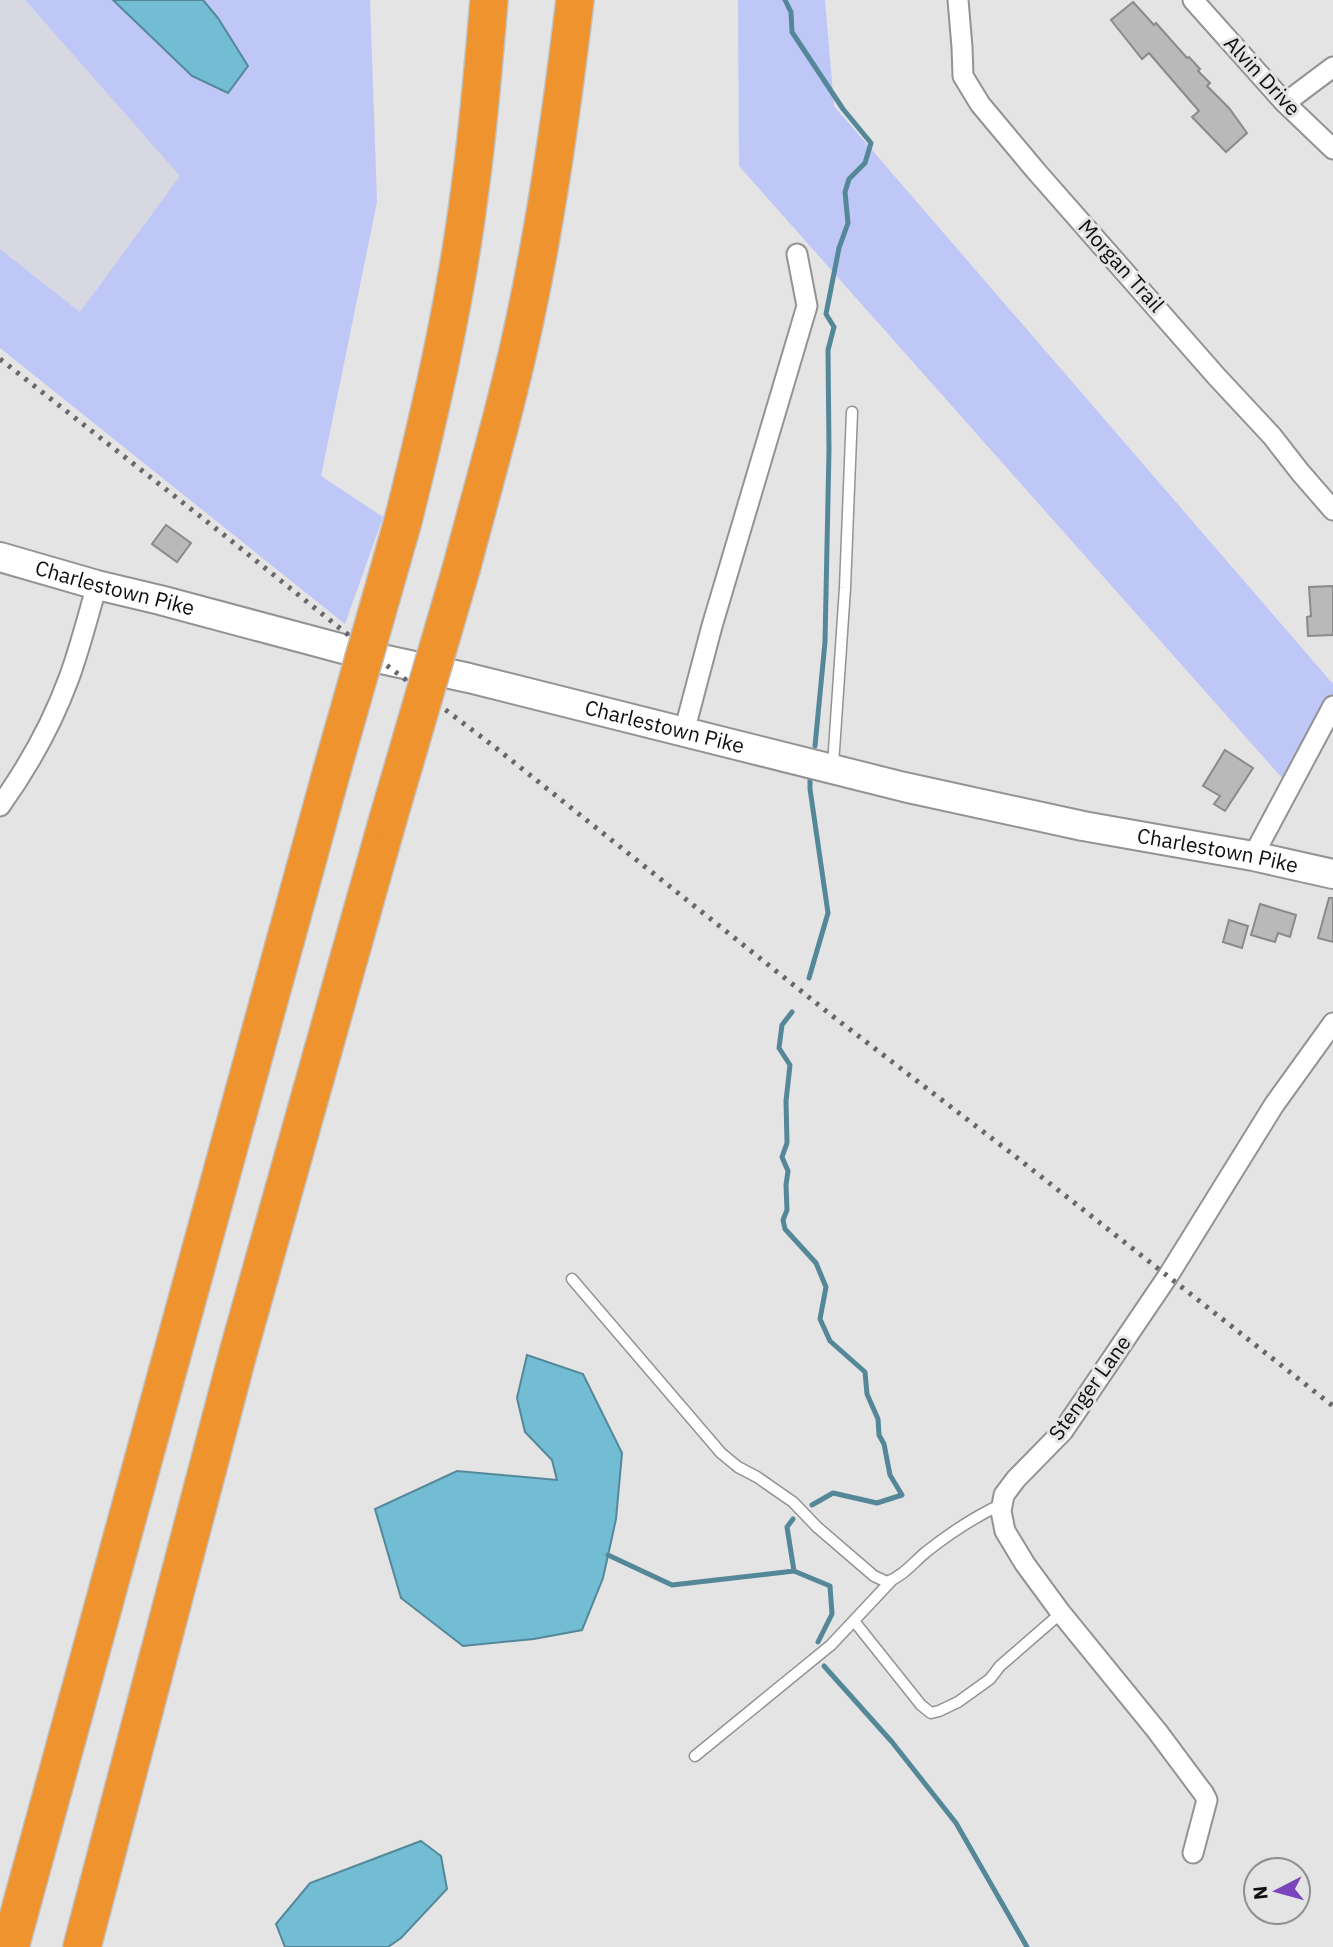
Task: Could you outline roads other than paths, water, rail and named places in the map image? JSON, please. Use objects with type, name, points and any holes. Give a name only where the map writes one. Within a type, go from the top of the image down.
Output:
[{"type":"highway","points":[[10,1947],[332,770],[403,521],[429,411],[458,265],[471,182],[489,0]]},
{"type":"highway","points":[[82,1947],[234,1367],[508,396],[533,280],[557,141],[575,0]]},
{"type":"street","name":"Morgan Trail","points":[[958,0],[963,76],[980,104],[1036,172],[1272,436],[1333,510]]},
{"type":"street","name":"Alvin Drive","points":[[1193,0],[1285,103],[1333,149]]},
{"type":"street","points":[[1285,103],[1333,67]]},
{"type":"street","points":[[684,732],[712,626],[807,306],[797,254]]},
{"type":"street","name":"Charlestown Pike","points":[[0,557],[388,661],[469,678],[904,787],[1083,826],[1252,856],[1333,874]]},
{"type":"street","points":[[0,806],[20,779],[44,735],[69,679],[97,585]]},
{"type":"street","points":[[1252,856],[1328,727],[1333,706]]},
{"type":"street","name":"Stenger Lane","points":[[1002,1504],[1004,1495],[1016,1479],[1063,1431],[1168,1276],[1274,1105],[1333,1023]]},
{"type":"street","points":[[1002,1504],[1005,1531],[1025,1564],[1204,1794],[1207,1800],[1193,1853]]},
{"type":"lane","points":[[833,769],[845,588],[852,412]]},
{"type":"lane","points":[[572,1279],[721,1453],[793,1502],[817,1527],[874,1576],[887,1582],[897,1578],[925,1553],[974,1517],[1002,1504]]},
{"type":"lane","points":[[695,1756],[814,1659],[892,1580]]},
{"type":"lane","points":[[854,1621],[931,1713],[940,1712],[958,1702],[990,1679],[1000,1666],[1061,1613]]},
{"type":"waterway","points":[[785,0],[791,12],[792,32],[843,109],[871,143],[865,163],[849,179],[845,192],[848,223],[839,248],[826,314],[834,327],[828,350],[825,642],[815,746]]},
{"type":"waterway","points":[[809,978],[828,913],[810,789],[810,772]]},
{"type":"waterway","points":[[792,1012],[782,1025],[779,1048],[790,1065],[786,1101],[787,1143],[782,1157],[788,1171],[787,1210],[783,1220],[785,1229],[816,1263],[826,1287],[820,1319],[830,1341],[865,1372],[867,1394],[878,1419],[879,1435],[884,1444],[890,1475],[902,1495],[877,1503],[833,1493],[812,1505]]},
{"type":"waterway","points":[[793,1519],[787,1527],[794,1571],[830,1586],[832,1614],[818,1642]]},
{"type":"waterway","points":[[608,1555],[672,1585],[794,1571]]},
{"type":"waterway","points":[[824,1666],[892,1742],[956,1823],[1027,1947]]},
{"type":"railway","points":[[0,359],[835,1018],[1333,1406]]}]
